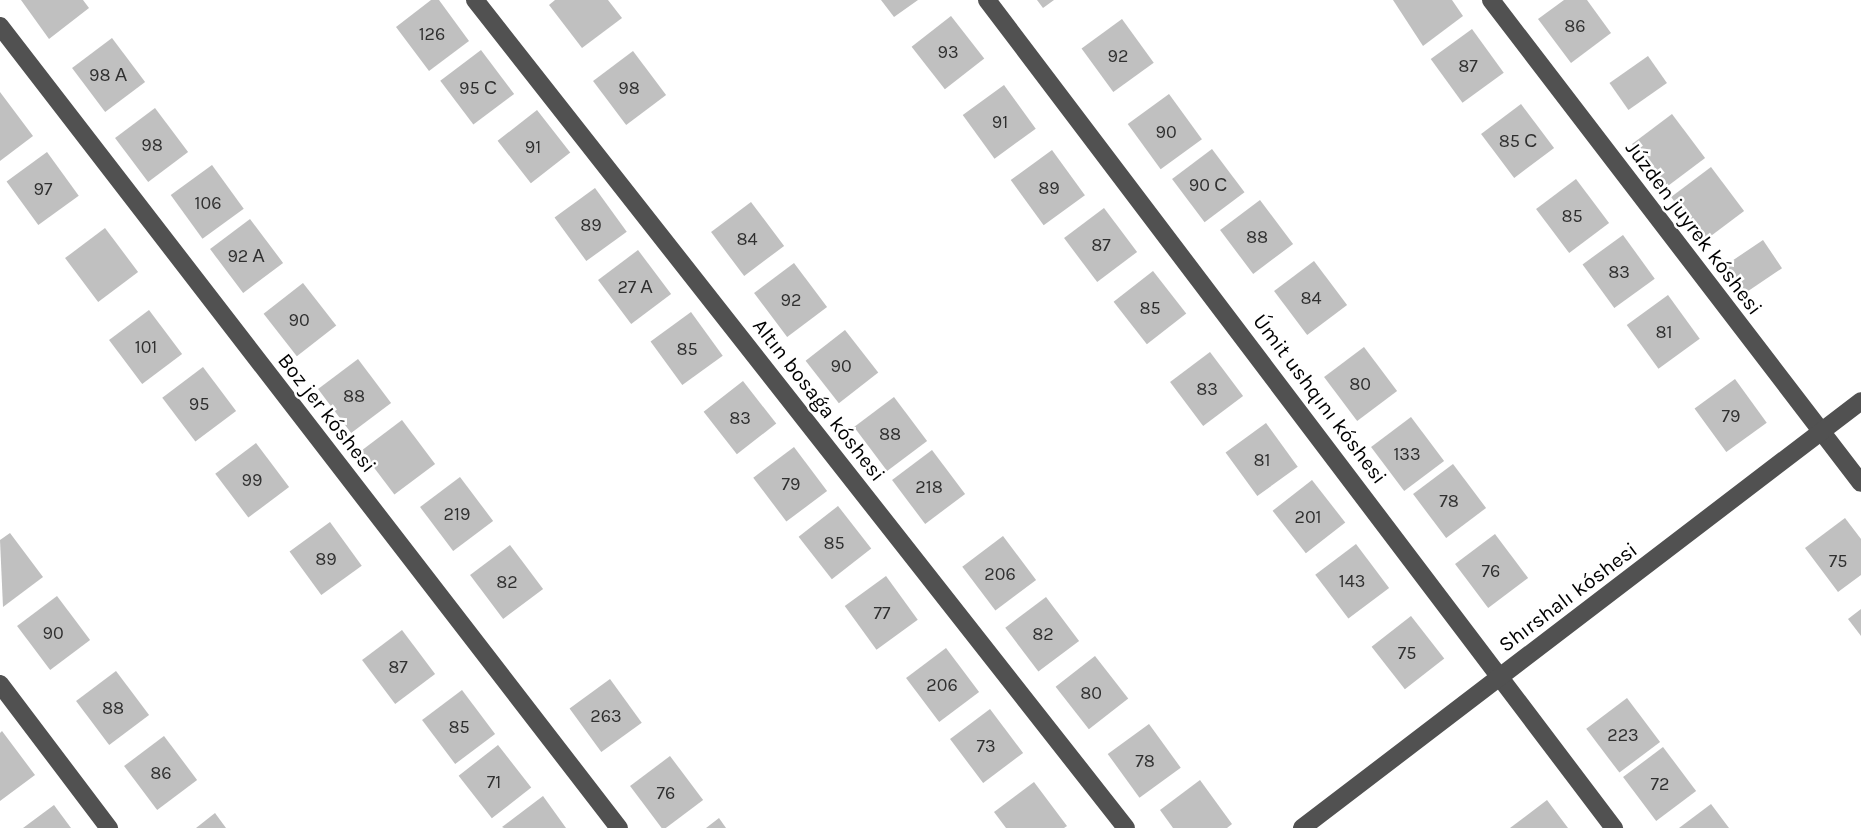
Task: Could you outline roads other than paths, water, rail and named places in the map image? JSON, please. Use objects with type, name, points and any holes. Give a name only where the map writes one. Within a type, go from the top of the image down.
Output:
[{"type":"street","name":"Altın bosaǵa kóshesi","points":[[475,0],[1126,828]]},
{"type":"street","name":"Úmit ushqını kóshesi","points":[[987,0],[1502,676],[1614,828]]},
{"type":"street","name":"Júzden juyrek kóshesi","points":[[1491,0],[1861,483]]},
{"type":"street","name":"Boz jer kóshesi","points":[[0,26],[619,828]]},
{"type":"street","name":"Shırshalı kóshesi","points":[[1302,828],[1861,401]]},
{"type":"street","points":[[0,684],[109,828]]}]
